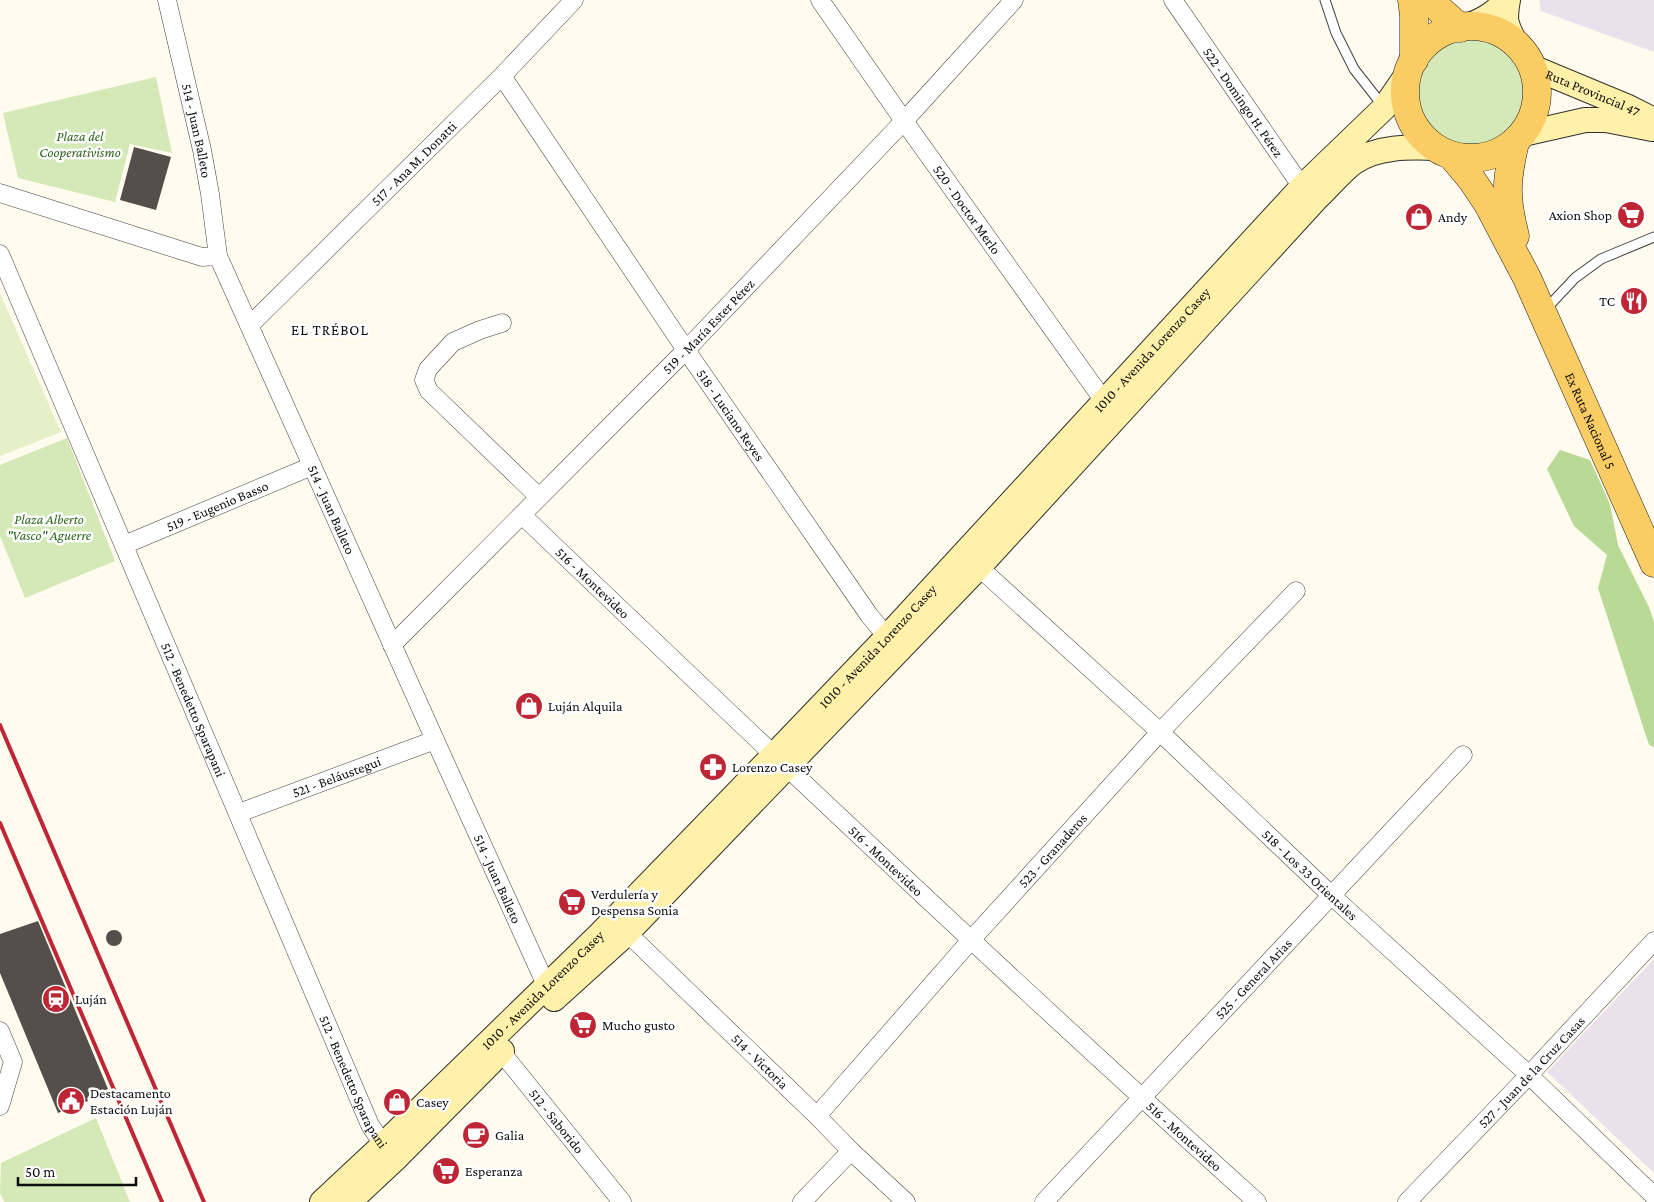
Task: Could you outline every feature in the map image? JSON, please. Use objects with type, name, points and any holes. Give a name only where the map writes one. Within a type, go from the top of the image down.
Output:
[{"type":"main road","points":[[1412,0],[1414,15],[1412,65],[1406,84],[1409,114],[1425,139],[1444,152],[1474,158],[1487,157],[1519,138],[1534,114],[1537,91],[1532,67],[1526,55],[1503,34],[1488,29],[1465,26],[1439,9],[1432,0]]},
{"type":"main road","points":[[1412,65],[1423,48],[1434,38],[1492,14],[1507,0]]},
{"type":"main road","points":[[1507,0],[1505,17],[1516,44]]},
{"type":"main road","name":"1010 - Avenida Lorenzo Casey","points":[[349,1202],[388,1153],[552,990],[620,926],[780,762],[971,561],[1309,193],[1384,108],[1412,65]]},
{"type":"main road","name":"Ruta Provincial 47","points":[[1532,67],[1626,106],[1654,120]]},
{"type":"main road","name":"Ruta Provincial 47","points":[[1519,138],[1585,120],[1606,120],[1654,129]]},
{"type":"main road","name":"Ex Ruta Nacional 5","points":[[1519,138],[1508,173],[1507,194],[1509,214],[1527,278]]},
{"type":"main road","name":"1010 - Avenida Lorenzo Casey","points":[[1309,193],[1354,162],[1367,156],[1409,147],[1444,152]]},
{"type":"main road","name":"Ex Ruta Nacional 5","points":[[1444,152],[1472,180],[1488,204],[1527,278],[1654,563]]},
{"type":"main road","name":"1010 - Avenida Lorenzo Casey","points":[[322,1202],[388,1153]]},
{"type":"street","name":"514 - Juan Balleto","points":[[166,0],[202,150],[218,256],[434,740],[552,990]]},
{"type":"street","name":"517 - Ana M. Donatti","points":[[250,325],[502,76],[574,0]]},
{"type":"street","name":"520 - Doctor Merlo","points":[[820,0],[904,121],[1111,408]]},
{"type":"street","name":"519 - María Ester Pérez","points":[[392,644],[686,350],[904,121],[1014,0]]},
{"type":"street","name":"522 - Domingo H. Pérez","points":[[1174,0],[1309,193]]},
{"type":"street","name":"518 - Luciano Reyes","points":[[502,76],[686,350],[863,607],[894,643]]},
{"type":"street","points":[[0,193],[202,257],[218,256]]},
{"type":"street","name":"512 - Benedetto Sparapani","points":[[0,254],[370,1125],[388,1153]]},
{"type":"street","points":[[502,324],[473,332],[453,342],[428,369],[424,380],[429,391],[540,497]]},
{"type":"street","name":"519 - Eugenio Basso","points":[[124,545],[312,466]]},
{"type":"street","name":"516 - Montevideo","points":[[522,515],[780,762],[1143,1099],[1257,1202]]},
{"type":"street","name":"518 - Los 33 Orientales","points":[[971,561],[1160,732],[1332,896],[1529,1075],[1654,1196]]},
{"type":"street","name":"523 - Granaderos","points":[[817,1116],[971,940],[1160,732],[1296,592]]},
{"type":"street","name":"521 - Beláustegui","points":[[239,813],[434,740]]},
{"type":"street","name":"525 - General Arias","points":[[1044,1202],[1143,1099],[1463,755]]},
{"type":"street","name":"514 - Victoria","points":[[620,926],[906,1202]]},
{"type":"street","name":"527 - Juan de la Cruz Casas","points":[[1407,1202],[1654,941]]},
{"type":"street","points":[[0,1031],[14,1062],[0,1106]]},
{"type":"street","name":"512 - Saborido","points":[[496,1045],[622,1202]]},
{"type":"street","points":[[802,1202],[851,1151]]},
{"type":"lane","points":[[1325,0],[1336,33],[1354,70],[1384,108]]},
{"type":"lane","points":[[1541,313],[1575,278],[1601,260],[1654,236]]},
{"type":"shaded area","points":[[1539,0],[1654,0],[1654,52],[1541,11]]},
{"type":"shaded area","points":[[1654,959],[1654,1173],[1547,1072]]},
{"type":"green space","points":[[1472,33],[1495,37],[1514,50],[1527,69],[1531,92],[1527,115],[1514,134],[1495,147],[1472,151],[1449,147],[1430,134],[1417,115],[1413,92],[1417,69],[1430,50],[1449,37]]},
{"type":"green space","name":"Plaza del Cooperativismo","points":[[156,77],[172,153],[130,144],[115,202],[18,178],[3,113]]},
{"type":"green space","points":[[0,293],[61,432],[0,456]]},
{"type":"green space","name":"Plaza Alberto \"Vasco\" Aguerre","points":[[67,438],[115,561],[25,598],[0,536],[0,465]]},
{"type":"green space","points":[[1560,450],[1590,460],[1610,504],[1618,545],[1649,607],[1654,622],[1654,747],[1649,745],[1598,588],[1607,555],[1574,526],[1547,469]]},
{"type":"green space","points":[[96,1118],[130,1202],[4,1202],[0,1193],[1,1163]]},
{"type":"building","points":[[134,147],[171,157],[156,210],[120,200]]},
{"type":"building","points":[[38,921],[108,1089],[87,1098],[88,1101],[58,1113],[0,973],[0,934]]},
{"type":"building","points":[[111,930],[117,930],[122,935],[120,944],[111,946],[106,941],[106,935]]},
{"type":"railway","points":[[0,725],[204,1202]]},
{"type":"railway","points":[[0,823],[162,1202]]},
{"type":"place","name":"Axion Shop","points":[[1631,215]]},
{"type":"place","name":"Andy","points":[[1419,217]]},
{"type":"place","name":"TC","points":[[1634,301]]},
{"type":"place","name":"Luján Alquila","points":[[529,706]]},
{"type":"place","name":"Lorenzo Casey","points":[[713,767]]},
{"type":"place","name":"Verdulería y Despensa Sonia","points":[[572,902]]},
{"type":"place","name":"Luján","points":[[56,999]]},
{"type":"place","name":"Mucho gusto","points":[[583,1025]]},
{"type":"place","name":"Destacamento Estación Luján","points":[[71,1101]]},
{"type":"place","name":"Casey","points":[[397,1102]]},
{"type":"place","name":"Galia","points":[[476,1135]]},
{"type":"place","name":"Esperanza","points":[[446,1171]]},
{"type":"district","name":"EL TRÉBOL","points":[[330,330]]}]
